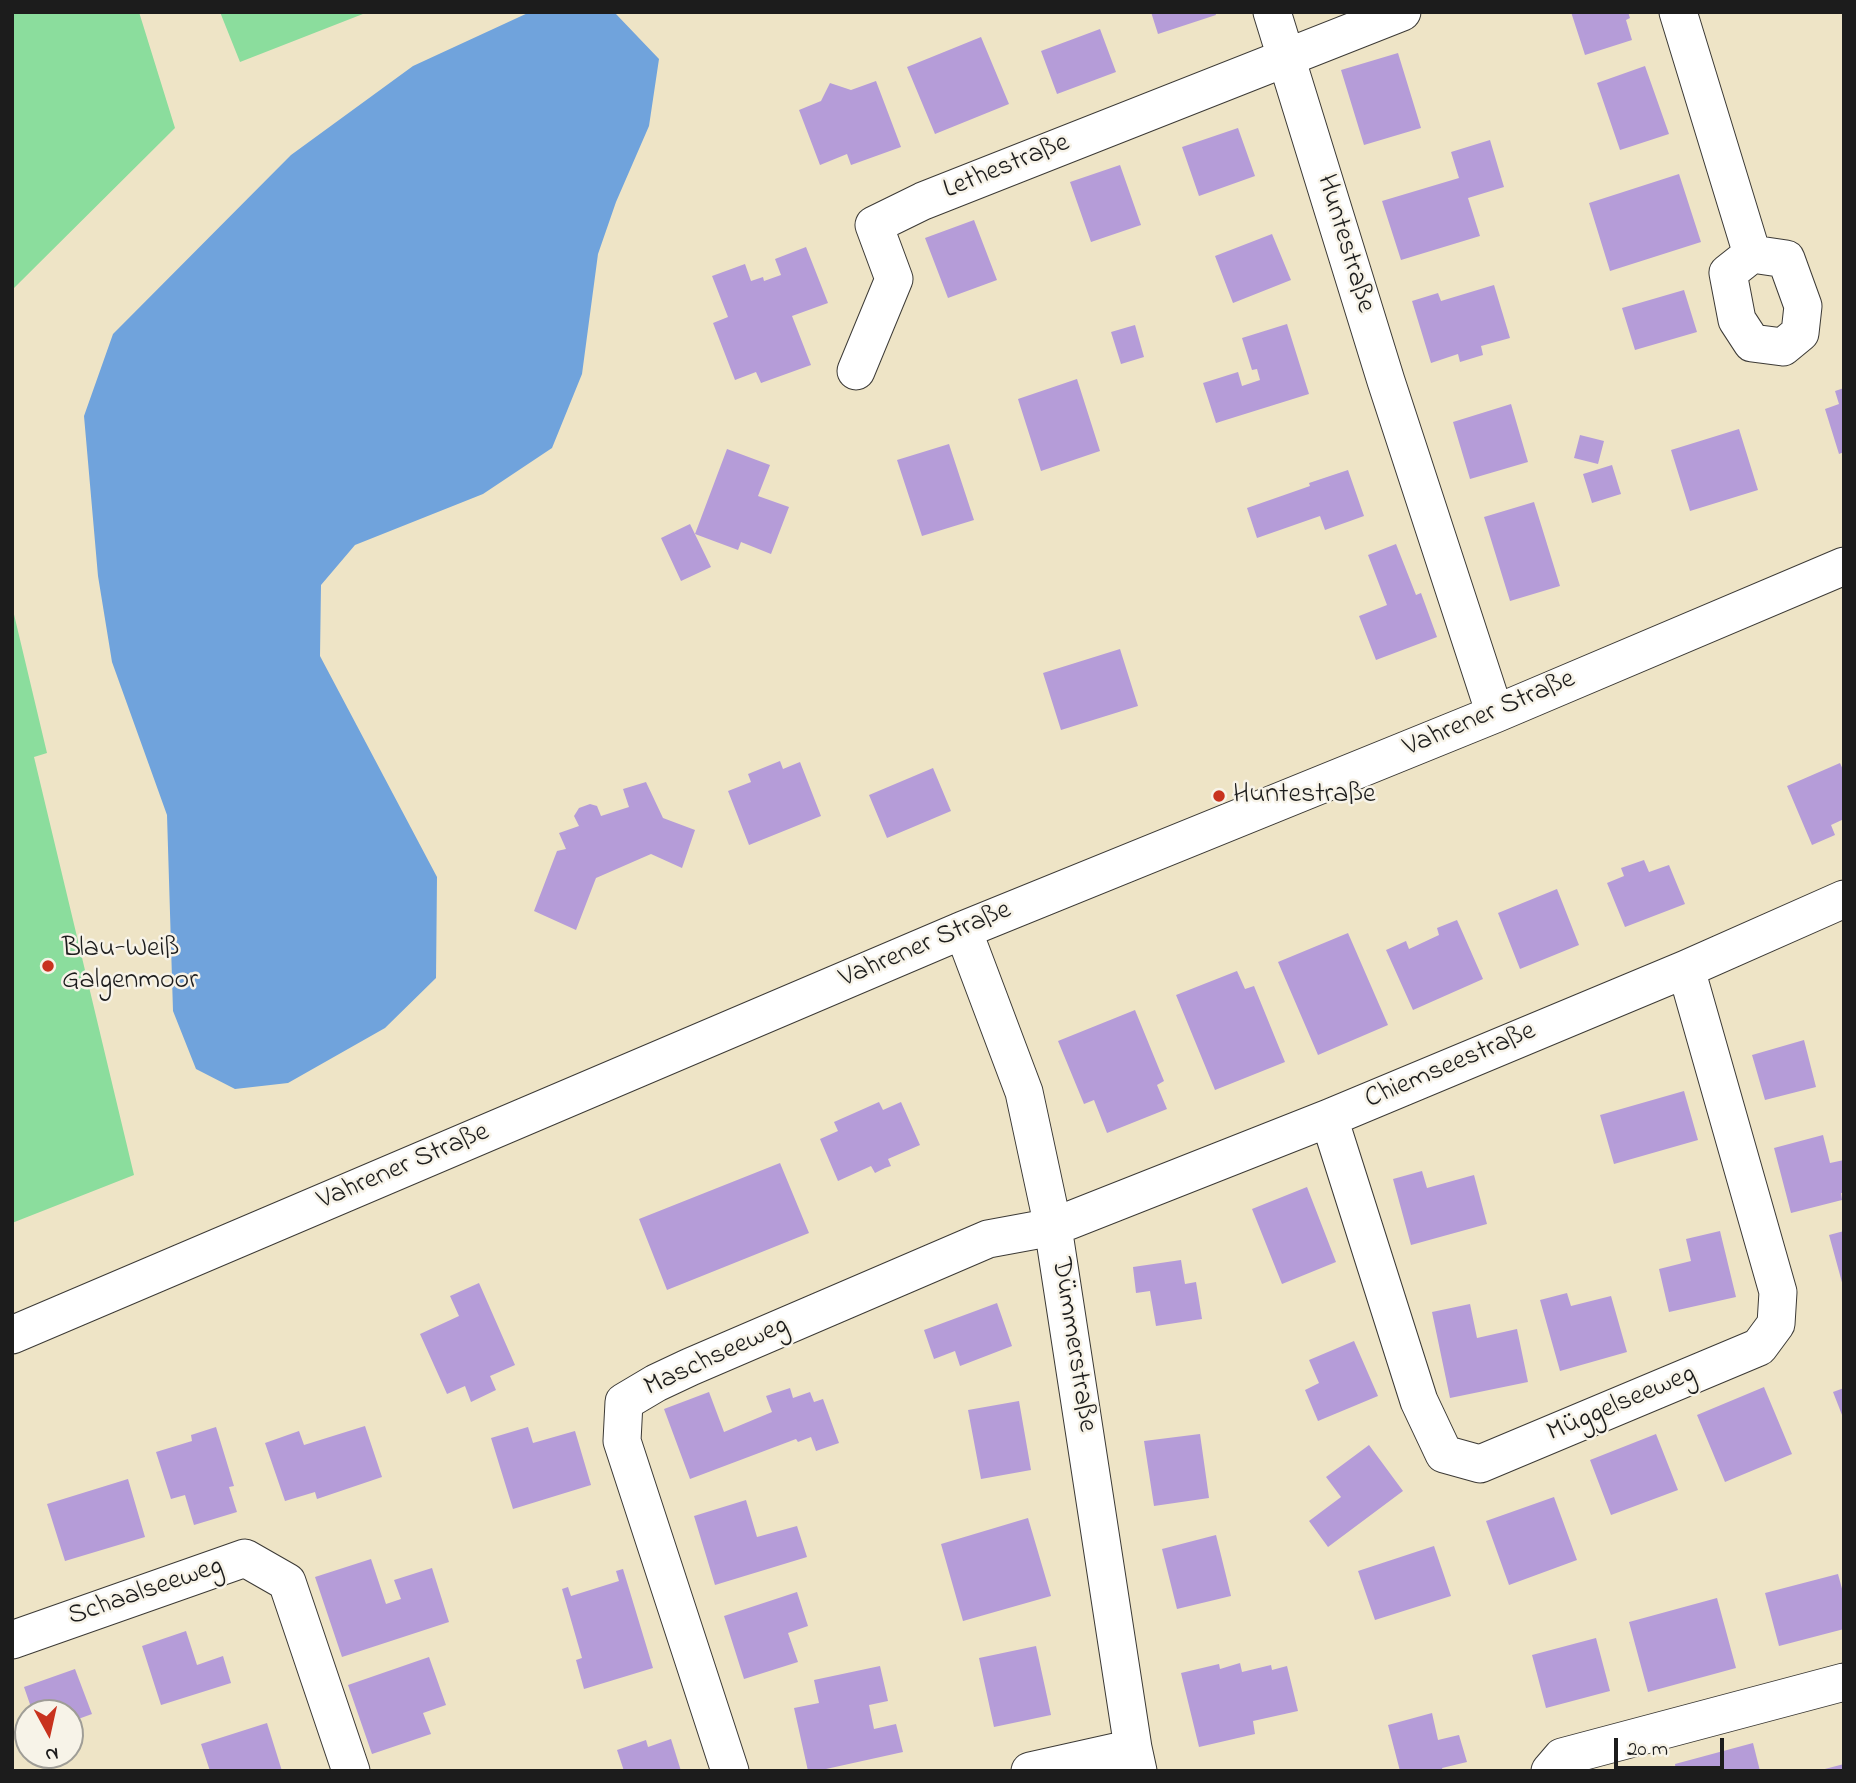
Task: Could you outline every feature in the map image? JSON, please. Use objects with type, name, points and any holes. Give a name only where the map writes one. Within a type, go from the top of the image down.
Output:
[{"type":"street","name":"Huntestraße","points":[[1272,12],[1386,381],[1495,714]]},
{"type":"street","points":[[1287,58],[1402,12]]},
{"type":"street","points":[[1678,12],[1752,254]]},
{"type":"street","name":"Lethestraße","points":[[856,371],[894,279],[874,226],[923,201],[1287,58]]},
{"type":"street","name":"Vahrener Straße","points":[[12,1335],[962,930],[1495,714],[1844,566]]},
{"type":"street","name":"Chiemseestraße","points":[[1054,1227],[1328,1118],[1686,969],[1844,899]]},
{"type":"street","name":"Dümmerstraße","points":[[962,930],[1024,1092],[1054,1227],[1136,1759]]},
{"type":"street","name":"Müggelseeweg","points":[[1328,1118],[1419,1401],[1444,1454],[1480,1464],[1759,1348],[1776,1324],[1778,1292],[1686,969]]},
{"type":"street","name":"Maschseeweg","points":[[730,1771],[622,1441],[625,1402],[690,1367],[988,1239],[1054,1227]]},
{"type":"street","name":"Schaalseeweg","points":[[12,1640],[245,1558],[287,1582],[351,1771]]},
{"type":"street","points":[[1550,1771],[1562,1757],[1844,1682]]},
{"type":"street","points":[[1030,1771],[1136,1759]]},
{"type":"green space","points":[[12,12],[139,12],[175,128],[12,290]]},
{"type":"green space","points":[[220,12],[368,12],[240,62]]},
{"type":"green space","name":"Blau-Weiß Galgenmoor","points":[[12,606],[47,753],[34,757],[134,1175],[12,1223]]},
{"type":"water","points":[[530,12],[616,14],[659,59],[649,126],[616,202],[598,254],[582,374],[552,448],[483,494],[355,545],[321,585],[320,656],[437,877],[436,978],[385,1028],[288,1083],[235,1089],[196,1069],[173,1011],[167,815],[112,662],[98,576],[84,416],[113,334],[291,155],[413,66]]},
{"type":"building","points":[[1151,12],[1215,12],[1216,15],[1158,34]]},
{"type":"building","points":[[1571,12],[1628,12],[1630,18],[1626,20],[1632,40],[1585,55]]},
{"type":"building","points":[[1100,29],[1116,72],[1057,94],[1041,51]]},
{"type":"building","points":[[981,37],[1009,104],[935,134],[907,67]]},
{"type":"building","points":[[1398,53],[1421,128],[1364,145],[1341,70]]},
{"type":"building","points":[[1645,66],[1669,134],[1620,150],[1597,83]]},
{"type":"building","points":[[876,81],[901,147],[851,165],[847,154],[820,165],[799,110],[821,101],[830,83],[851,90]]},
{"type":"building","points":[[1238,128],[1255,176],[1199,196],[1182,147]]},
{"type":"building","points":[[1490,140],[1504,187],[1468,198],[1480,236],[1401,260],[1382,201],[1459,178],[1451,152]]},
{"type":"building","points":[[1120,165],[1141,225],[1091,242],[1070,182]]},
{"type":"building","points":[[1679,174],[1701,242],[1610,271],[1589,203]]},
{"type":"building","points":[[974,220],[997,280],[948,298],[925,238]]},
{"type":"building","points":[[1272,234],[1291,280],[1233,303],[1215,256]]},
{"type":"building","points":[[806,247],[828,303],[792,316],[811,365],[761,383],[756,372],[735,380],[713,323],[728,317],[712,276],[745,264],[751,281],[763,277],[764,281],[781,275],[775,259]]},
{"type":"building","points":[[1494,285],[1510,338],[1481,346],[1483,355],[1460,362],[1458,354],[1431,363],[1412,301],[1438,293],[1441,301]]},
{"type":"building","points":[[1684,290],[1697,332],[1635,350],[1622,308]]},
{"type":"building","points":[[1287,324],[1309,394],[1216,423],[1203,383],[1238,372],[1242,386],[1260,380],[1257,369],[1252,370],[1242,338]]},
{"type":"building","points":[[1135,325],[1144,357],[1121,364],[1111,332]]},
{"type":"building","points":[[1077,379],[1100,451],[1041,471],[1018,399]]},
{"type":"building","points":[[1844,388],[1844,452],[1839,454],[1825,409],[1839,404],[1835,391]]},
{"type":"building","points":[[1511,404],[1528,462],[1470,479],[1453,422]]},
{"type":"building","points":[[1739,429],[1758,490],[1690,511],[1671,450]]},
{"type":"building","points":[[1580,435],[1604,441],[1598,464],[1574,458]]},
{"type":"building","points":[[949,444],[974,520],[922,536],[897,460]]},
{"type":"building","points":[[727,449],[770,465],[758,496],[789,507],[771,554],[741,542],[738,550],[695,534]]},
{"type":"building","points":[[1612,465],[1621,494],[1592,503],[1583,474]]},
{"type":"building","points":[[1348,470],[1364,516],[1325,530],[1320,516],[1257,538],[1247,508]]},
{"type":"building","points":[[1534,502],[1560,586],[1510,601],[1484,517]]},
{"type":"building","points":[[690,524],[711,567],[681,581],[661,538]]},
{"type":"building","points":[[1396,544],[1416,595],[1421,593],[1437,637],[1376,660],[1359,616],[1387,605],[1368,555]]},
{"type":"building","points":[[1120,649],[1138,706],[1061,730],[1043,673]]},
{"type":"building","points":[[780,761],[783,769],[800,762],[821,816],[749,845],[728,791],[751,782],[748,774]]},
{"type":"building","points":[[1840,763],[1844,772],[1844,819],[1831,825],[1835,835],[1812,845],[1787,786]]},
{"type":"building","points":[[933,768],[951,811],[887,838],[869,795]]},
{"type":"building","points":[[646,782],[663,818],[695,830],[682,868],[651,854],[596,878],[576,930],[534,911],[557,851],[566,849],[559,833],[579,826],[574,816],[579,808],[590,804],[597,806],[601,816],[629,807],[623,789]]},
{"type":"building","points":[[1644,860],[1649,872],[1669,865],[1685,904],[1625,927],[1607,883],[1624,876],[1621,868]]},
{"type":"building","points":[[1557,889],[1579,945],[1520,969],[1498,913]]},
{"type":"building","points":[[1457,920],[1483,979],[1413,1010],[1386,950],[1406,941],[1409,949],[1439,935],[1437,928]]},
{"type":"building","points":[[1348,933],[1388,1025],[1318,1055],[1278,962]]},
{"type":"building","points":[[1237,971],[1245,989],[1254,986],[1285,1062],[1215,1090],[1176,995]]},
{"type":"building","points":[[1135,1010],[1164,1081],[1157,1085],[1167,1109],[1107,1133],[1094,1100],[1084,1104],[1058,1041]]},
{"type":"building","points":[[1804,1040],[1816,1087],[1765,1100],[1752,1055]]},
{"type":"building","points":[[1684,1091],[1698,1140],[1614,1164],[1600,1115]]},
{"type":"building","points":[[879,1102],[883,1110],[901,1102],[920,1145],[888,1159],[891,1166],[875,1173],[871,1166],[838,1181],[820,1139],[838,1131],[834,1122]]},
{"type":"building","points":[[1823,1135],[1830,1163],[1844,1160],[1842,1200],[1791,1213],[1774,1148]]},
{"type":"building","points":[[780,1163],[809,1233],[667,1290],[639,1219]]},
{"type":"building","points":[[1422,1171],[1427,1188],[1474,1175],[1487,1224],[1411,1245],[1393,1179]]},
{"type":"building","points":[[1307,1187],[1336,1262],[1282,1284],[1252,1209]]},
{"type":"building","points":[[1720,1231],[1736,1297],[1669,1312],[1659,1269],[1691,1261],[1686,1239]]},
{"type":"building","points":[[1844,1231],[1844,1285],[1843,1286],[1829,1235]]},
{"type":"building","points":[[1181,1260],[1185,1284],[1196,1282],[1202,1319],[1156,1326],[1150,1291],[1136,1293],[1133,1267]]},
{"type":"building","points":[[479,1283],[515,1365],[490,1376],[496,1390],[471,1402],[465,1386],[447,1394],[420,1334],[459,1316],[450,1296]]},
{"type":"building","points":[[1567,1293],[1571,1306],[1611,1296],[1627,1352],[1560,1371],[1540,1300]]},
{"type":"building","points":[[997,1303],[1012,1346],[960,1366],[955,1351],[934,1359],[924,1330]]},
{"type":"building","points":[[1470,1304],[1477,1338],[1517,1329],[1528,1382],[1450,1398],[1432,1312]]},
{"type":"building","points":[[1354,1341],[1378,1396],[1318,1421],[1305,1390],[1319,1383],[1309,1360]]},
{"type":"building","points":[[1764,1387],[1792,1454],[1725,1482],[1697,1415]]},
{"type":"building","points":[[790,1388],[793,1398],[810,1392],[814,1402],[823,1399],[839,1443],[816,1451],[811,1437],[798,1442],[796,1439],[690,1479],[664,1409],[709,1392],[724,1432],[772,1412],[766,1396]]},
{"type":"building","points":[[1844,1388],[1844,1420],[1833,1392]]},
{"type":"building","points":[[1019,1401],[1031,1470],[981,1479],[968,1410]]},
{"type":"building","points":[[365,1426],[382,1477],[317,1499],[315,1492],[285,1501],[265,1443],[299,1431],[304,1445]]},
{"type":"building","points":[[216,1427],[234,1486],[229,1487],[237,1512],[194,1525],[185,1495],[171,1499],[156,1452],[192,1441],[191,1435]]},
{"type":"building","points":[[528,1427],[533,1443],[575,1431],[591,1485],[513,1509],[491,1438]]},
{"type":"building","points":[[1200,1434],[1209,1498],[1154,1506],[1144,1441]]},
{"type":"building","points":[[1656,1434],[1678,1490],[1611,1515],[1590,1460]]},
{"type":"building","points":[[1369,1445],[1403,1491],[1328,1547],[1309,1521],[1341,1497],[1326,1477]]},
{"type":"building","points":[[128,1479],[145,1537],[65,1561],[47,1504]]},
{"type":"building","points":[[1554,1497],[1577,1560],[1509,1585],[1486,1521]]},
{"type":"building","points":[[746,1500],[757,1537],[797,1526],[807,1557],[715,1585],[694,1516]]},
{"type":"building","points":[[1028,1518],[1051,1596],[963,1621],[941,1544]]},
{"type":"building","points":[[1216,1535],[1231,1596],[1177,1609],[1162,1549]]},
{"type":"building","points":[[1434,1546],[1451,1596],[1375,1620],[1358,1571]]},
{"type":"building","points":[[371,1559],[386,1604],[401,1599],[394,1580],[432,1568],[449,1622],[342,1657],[315,1577]]},
{"type":"building","points":[[623,1569],[653,1668],[584,1689],[576,1660],[582,1658],[562,1589],[568,1587],[571,1596],[619,1581],[616,1571]]},
{"type":"building","points":[[1838,1574],[1844,1596],[1844,1629],[1779,1646],[1765,1593]]},
{"type":"building","points":[[797,1592],[808,1626],[788,1633],[798,1662],[744,1679],[724,1616]]},
{"type":"building","points":[[1717,1598],[1736,1668],[1648,1692],[1629,1622]]},
{"type":"building","points":[[186,1631],[197,1665],[223,1656],[231,1683],[161,1705],[142,1646]]},
{"type":"building","points":[[1596,1638],[1610,1691],[1546,1708],[1532,1655]]},
{"type":"building","points":[[1036,1646],[1051,1715],[994,1727],[979,1658]]},
{"type":"building","points":[[429,1657],[446,1705],[423,1713],[431,1734],[372,1754],[348,1685]]},
{"type":"building","points":[[1240,1663],[1242,1672],[1271,1665],[1272,1670],[1287,1666],[1298,1711],[1253,1721],[1255,1734],[1199,1747],[1181,1673],[1219,1664],[1220,1669]]},
{"type":"building","points":[[880,1666],[888,1701],[869,1705],[874,1729],[896,1724],[903,1752],[808,1771],[794,1708],[819,1703],[814,1680]]},
{"type":"building","points":[[75,1669],[92,1714],[84,1717],[84,1699],[28,1699],[24,1687]]},
{"type":"building","points":[[1432,1713],[1438,1740],[1459,1735],[1467,1762],[1442,1768],[1443,1771],[1400,1771],[1388,1725]]},
{"type":"building","points":[[267,1723],[282,1771],[210,1771],[201,1744]]},
{"type":"building","points":[[671,1739],[681,1771],[624,1771],[617,1750],[646,1740],[648,1747]]},
{"type":"building","points":[[1753,1743],[1760,1771],[1676,1771],[1675,1764]]},
{"type":"building","points":[[1844,1764],[1844,1771],[1821,1771],[1821,1770]]},
{"type":"place","name":"Huntestraße","points":[[1219,796]]},
{"type":"place","name":"Blau-Weiß Galgenmoor","points":[[48,966]]}]
